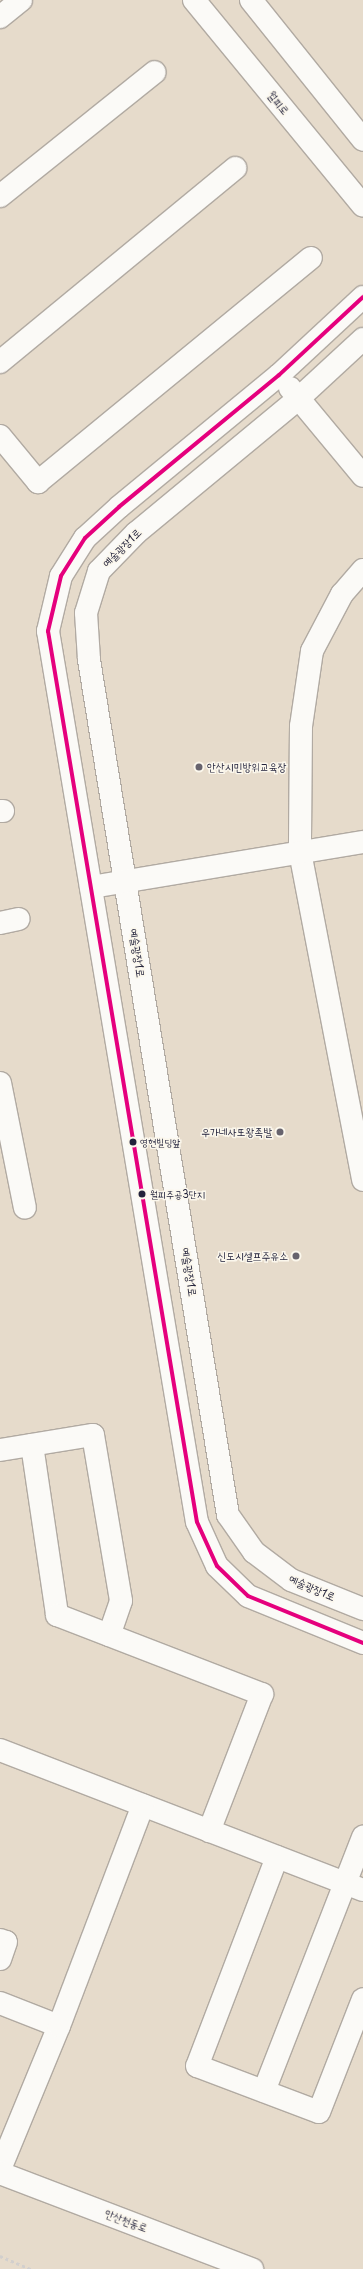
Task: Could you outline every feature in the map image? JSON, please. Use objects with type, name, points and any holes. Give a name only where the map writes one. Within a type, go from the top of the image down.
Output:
[{"type":"street","points":[[0,17],[21,0]]},
{"type":"street","name":"월피로","points":[[194,0],[363,206]]},
{"type":"street","points":[[251,0],[363,140]]},
{"type":"street","points":[[0,196],[155,72]]},
{"type":"street","points":[[0,362],[235,168]]},
{"type":"street","points":[[0,436],[38,482],[311,258]]},
{"type":"street","points":[[363,297],[279,375],[119,507],[85,538],[60,576],[48,631],[197,1522],[217,1566],[248,1596],[363,1643]]},
{"type":"street","name":"예술광장1로","points":[[363,339],[298,399],[136,533],[99,571],[86,613],[89,660],[228,1515],[254,1552],[291,1580],[363,1609]]},
{"type":"street","points":[[279,375],[363,476]]},
{"type":"street","points":[[363,570],[342,594],[312,651],[301,726],[300,852],[363,1180]]},
{"type":"street","points":[[91,887],[363,842]]},
{"type":"street","points":[[0,1083],[25,1208]]},
{"type":"street","points":[[0,1450],[93,1435],[121,1601],[109,1635]]},
{"type":"street","points":[[32,1445],[57,1614],[262,1694],[209,1831]]},
{"type":"street","points":[[0,1750],[354,1887]]},
{"type":"street","points":[[0,2169],[58,2026],[143,1805]]},
{"type":"street","points":[[264,2091],[354,1887],[363,1837]]},
{"type":"street","points":[[277,1857],[197,2066],[319,2112],[363,1999]]},
{"type":"street","points":[[0,1940],[6,1942],[0,1959]]},
{"type":"street","points":[[0,2003],[58,2026]]},
{"type":"street","name":"안산천동로","points":[[0,2173],[252,2269]]},
{"type":"path","points":[[0,2256],[31,2269]]},
{"type":"transit line","points":[[363,297],[279,375],[119,507],[85,538],[61,576],[48,631],[197,1522],[217,1566],[248,1596],[363,1643]]},
{"type":"place","name":"안산시민방위교육장","points":[[199,767]]},
{"type":"place","name":"우가네사또왕족발","points":[[280,1132]]},
{"type":"place","name":"영현빌딩앞","points":[[133,1142]]},
{"type":"place","name":"월피주공3단지","points":[[142,1194]]},
{"type":"place","name":"신도시셀프주유소","points":[[296,1256]]}]
